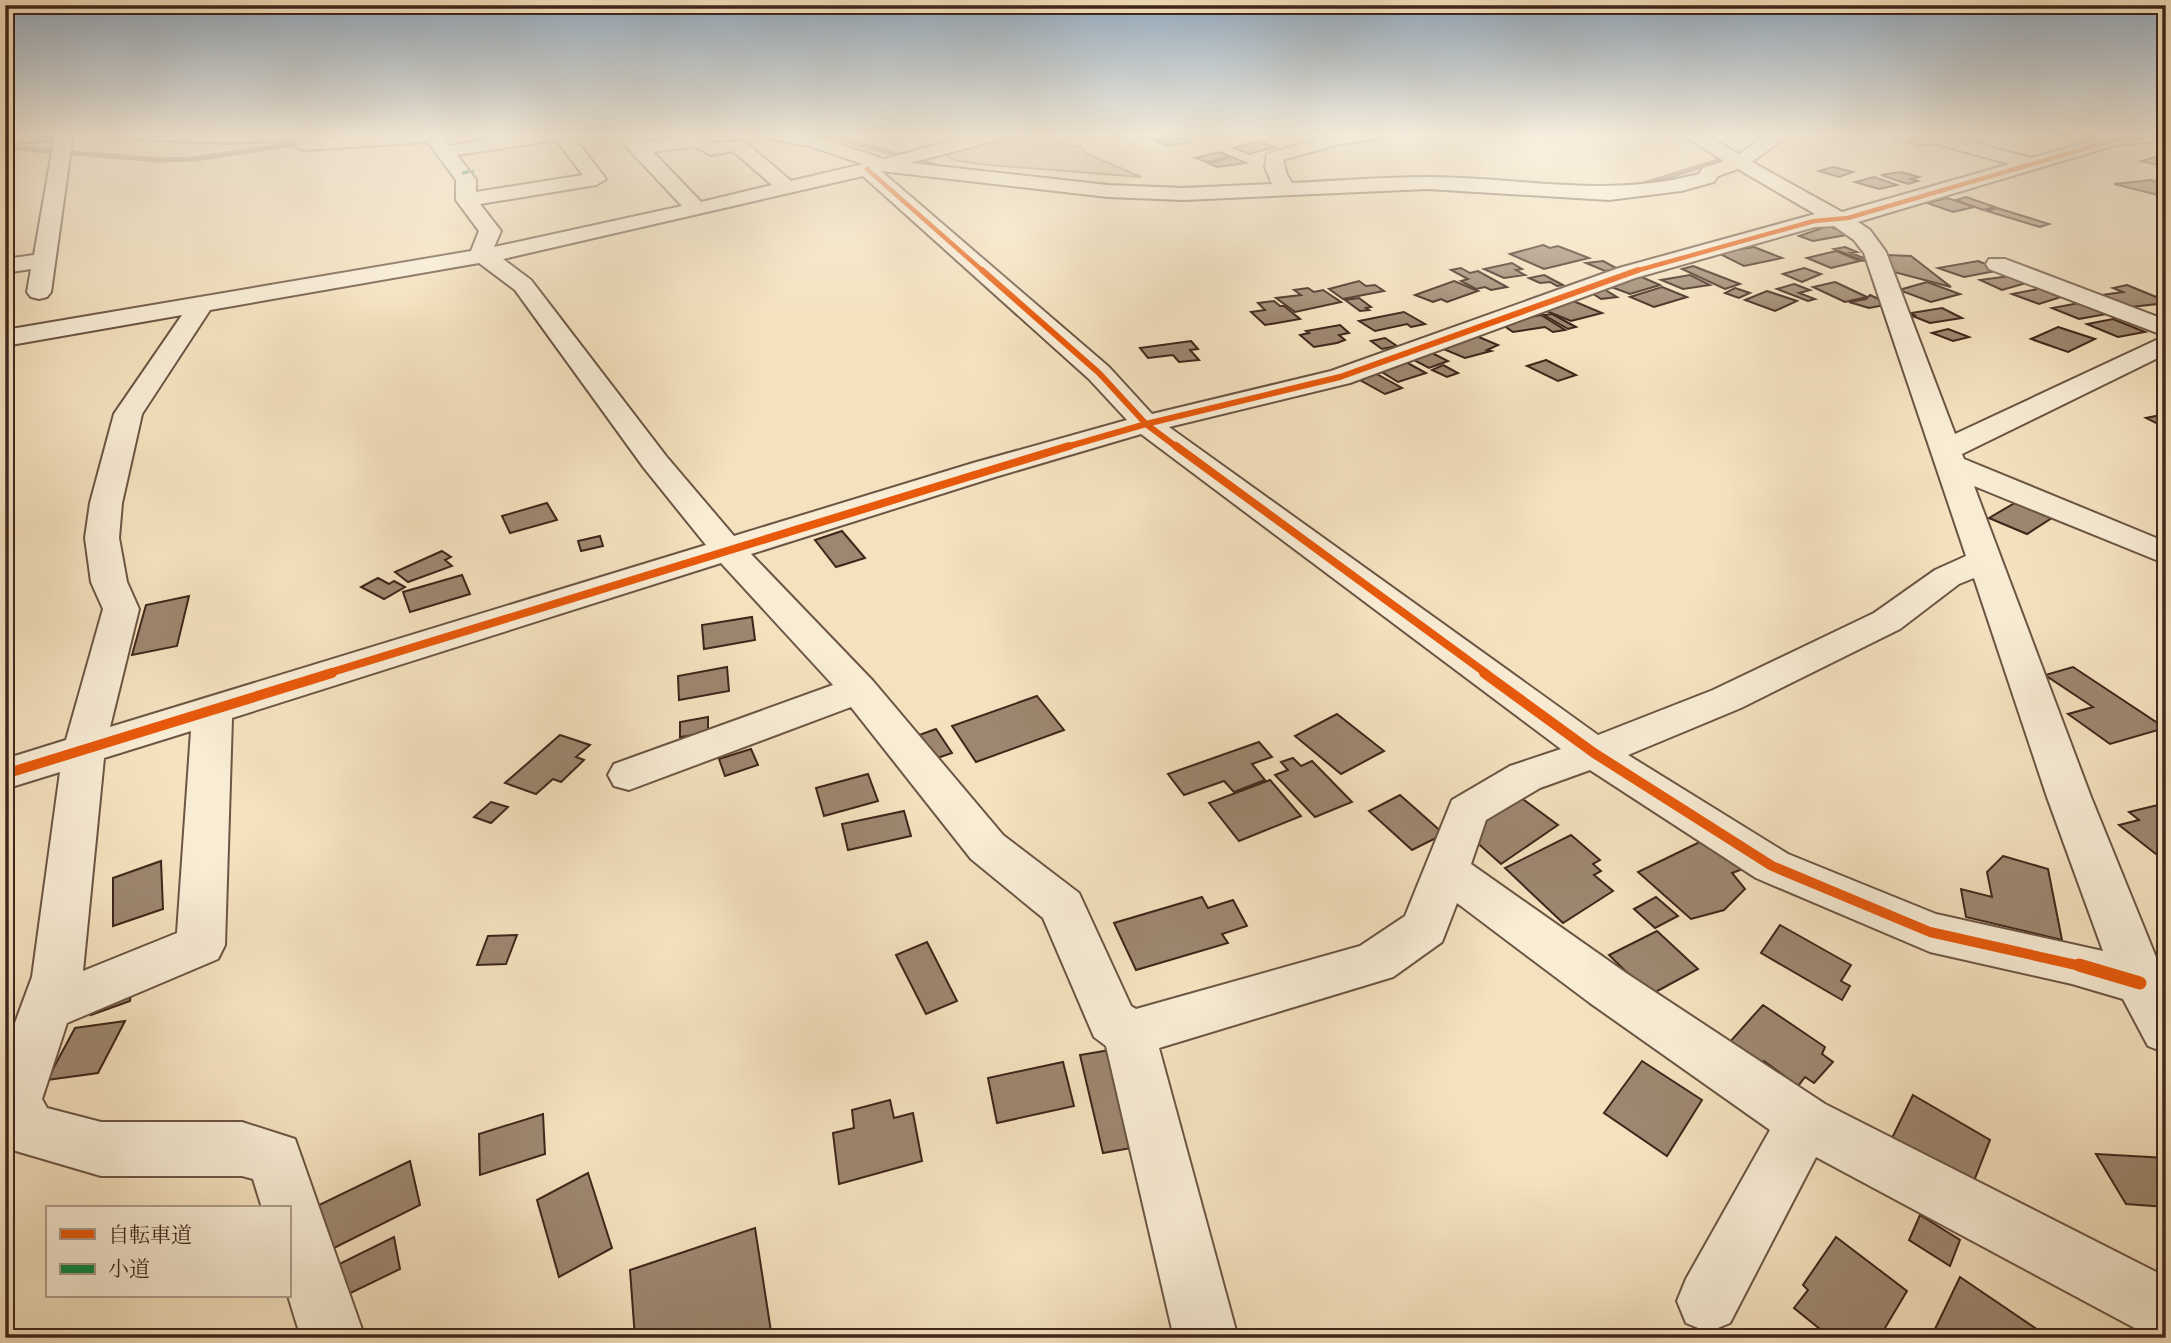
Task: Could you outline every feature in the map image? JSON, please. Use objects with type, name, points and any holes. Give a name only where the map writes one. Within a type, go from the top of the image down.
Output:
[{"type":"street","points":[[39,292],[54,197]]},
{"type":"street","points":[[486,197],[471,199],[490,231],[482,249],[484,256],[512,274],[528,291],[655,462],[728,550],[859,690],[987,847],[1062,906],[1112,1021],[1129,1034],[1206,1338]]},
{"type":"street","points":[[685,197],[697,209]]},
{"type":"street","points":[[5,338],[538,246],[749,197]]},
{"type":"street","points":[[931,197],[1146,424],[1594,753],[1772,866],[1930,932],[2072,962],[2140,983]]},
{"type":"street","points":[[1803,197],[1862,235],[1881,264],[2069,797],[2140,983],[2166,1030]]},
{"type":"street","points":[[5,774],[984,470],[1146,424],[1340,377],[1628,273],[1814,221],[1839,219],[1917,197]]},
{"type":"street","points":[[5,266],[44,260]]},
{"type":"street","points":[[1997,264],[2165,342]]},
{"type":"street","points":[[201,305],[128,414],[106,503],[102,538],[109,582],[121,609],[84,750],[57,977],[14,1101],[29,1130],[102,1149],[242,1149],[275,1158],[333,1338]]},
{"type":"street","points":[[1948,458],[2165,342]]},
{"type":"street","points":[[1948,458],[2166,554]]},
{"type":"street","points":[[1129,1034],[1375,962],[1425,928],[1467,811],[1525,777],[1594,753],[1727,699],[1887,621],[1947,577],[1986,560]]},
{"type":"street","points":[[629,775],[859,690]]},
{"type":"street","points":[[46,1009],[201,945],[212,710]]},
{"type":"street","points":[[1446,870],[1608,988],[1805,1122],[2166,1311]]},
{"type":"street","points":[[1709,1301],[1805,1122]]},
{"type":"building","points":[[1966,197],[1995,207],[1983,210],[1956,200]]},
{"type":"building","points":[[1947,198],[1974,207],[1953,212],[1927,203]]},
{"type":"building","points":[[1997,208],[2049,224],[2040,227],[1987,211]]},
{"type":"building","points":[[1828,226],[1852,234],[1813,241],[1799,236]]},
{"type":"building","points":[[1543,245],[1550,248],[1558,246],[1589,258],[1544,269],[1510,254]]},
{"type":"building","points":[[1754,247],[1782,258],[1744,266],[1718,253]]},
{"type":"building","points":[[1845,247],[1857,252],[1851,253],[1869,260],[1864,261],[1834,249]]},
{"type":"building","points":[[1836,251],[1860,261],[1831,268],[1807,258]]},
{"type":"building","points":[[1887,255],[1911,256],[1951,287],[1894,272]]},
{"type":"building","points":[[1603,261],[1618,269],[1605,271],[1586,263]]},
{"type":"building","points":[[1978,261],[2001,270],[1964,277],[1938,268]]},
{"type":"building","points":[[1512,263],[1522,269],[1516,270],[1525,275],[1504,278],[1484,269]]},
{"type":"building","points":[[1693,266],[1740,284],[1725,289],[1682,269]]},
{"type":"building","points":[[1461,268],[1470,273],[1478,271],[1507,287],[1476,289],[1461,281],[1468,279],[1451,270]]},
{"type":"building","points":[[1804,268],[1821,274],[1802,282],[1783,274]]},
{"type":"building","points":[[1544,275],[1563,285],[1540,283],[1529,278]]},
{"type":"building","points":[[1637,275],[1660,285],[1630,294],[1606,285]]},
{"type":"building","points":[[1690,275],[1710,285],[1683,289],[1661,280]]},
{"type":"building","points":[[2010,276],[2026,283],[2002,290],[1980,280]]},
{"type":"building","points":[[1359,281],[1366,286],[1375,285],[1384,291],[1343,299],[1329,289]]},
{"type":"building","points":[[1454,281],[1478,291],[1447,302],[1441,299],[1433,302],[1415,295]]},
{"type":"building","points":[[1835,282],[1867,297],[1845,302],[1813,287]]},
{"type":"building","points":[[1927,282],[1960,294],[1931,302],[1899,290]]},
{"type":"building","points":[[1794,284],[1810,290],[1799,293],[1815,299],[1808,301],[1777,289]]},
{"type":"building","points":[[2127,285],[2166,303],[2131,307],[2102,295],[2123,292],[2113,288]]},
{"type":"building","points":[[1662,287],[1687,297],[1654,307],[1630,297]]},
{"type":"building","points":[[2048,287],[2064,293],[2055,295],[2061,297],[2039,304],[2012,294]]},
{"type":"building","points":[[1308,288],[1314,292],[1323,290],[1341,302],[1295,312],[1276,298],[1301,295],[1294,290]]},
{"type":"building","points":[[1602,288],[1617,297],[1601,299],[1587,290]]},
{"type":"building","points":[[1735,288],[1750,293],[1739,298],[1725,293]]},
{"type":"building","points":[[1767,291],[1797,301],[1775,311],[1745,300]]},
{"type":"building","points":[[1870,295],[1881,300],[1880,306],[1869,308],[1849,302],[1866,299]]},
{"type":"building","points":[[1359,298],[1371,307],[1366,308],[1369,310],[1360,311],[1345,300]]},
{"type":"building","points":[[1571,300],[1602,313],[1571,321],[1544,310]]},
{"type":"building","points":[[1274,301],[1300,319],[1265,325],[1251,312],[1265,310],[1258,303]]},
{"type":"building","points":[[2079,303],[2107,314],[2079,319],[2052,308]]},
{"type":"building","points":[[1942,308],[1962,318],[1930,323],[1910,315],[1914,315],[1911,313]]},
{"type":"building","points":[[1404,312],[1425,324],[1411,327],[1407,324],[1375,331],[1359,321]]},
{"type":"building","points":[[1552,314],[1576,327],[1568,329],[1544,315]]},
{"type":"building","points":[[1541,315],[1565,330],[1553,332],[1545,327],[1513,332],[1500,323]]},
{"type":"building","points":[[2113,319],[2145,332],[2118,337],[2087,324]]},
{"type":"building","points":[[1340,325],[1349,333],[1339,335],[1345,340],[1337,343],[1314,347],[1300,335],[1309,333],[1306,331]]},
{"type":"building","points":[[2058,327],[2095,339],[2068,352],[2031,339]]},
{"type":"building","points":[[1948,329],[1969,337],[1953,341],[1932,333]]},
{"type":"building","points":[[1474,335],[1498,345],[1487,350],[1491,351],[1465,358],[1441,348]]},
{"type":"building","points":[[1385,338],[1397,346],[1382,349],[1371,341]]},
{"type":"building","points":[[1191,341],[1198,349],[1190,350],[1199,360],[1179,362],[1173,355],[1148,358],[1140,348]]},
{"type":"building","points":[[1430,352],[1448,361],[1429,368],[1410,358]]},
{"type":"building","points":[[1546,360],[1576,375],[1558,381],[1527,366]]},
{"type":"building","points":[[1404,361],[1426,373],[1398,382],[1377,369]]},
{"type":"building","points":[[1443,365],[1458,373],[1447,377],[1432,370]]},
{"type":"building","points":[[1375,373],[1402,388],[1385,394],[1358,379]]},
{"type":"building","points":[[2166,414],[2166,428],[2146,418]]},
{"type":"building","points":[[2018,501],[2055,516],[2027,534],[1989,518]]},
{"type":"building","points":[[547,503],[557,520],[510,533],[502,516]]},
{"type":"building","points":[[842,531],[865,558],[836,567],[815,540]]},
{"type":"building","points":[[600,536],[603,546],[581,551],[578,541]]},
{"type":"building","points":[[442,551],[451,557],[445,560],[452,566],[408,582],[395,572]]},
{"type":"building","points":[[462,575],[470,594],[410,612],[403,592]]},
{"type":"building","points":[[378,578],[389,584],[394,581],[405,587],[384,599],[361,587]]},
{"type":"building","points":[[189,596],[177,646],[132,655],[146,605]]},
{"type":"building","points":[[752,617],[755,640],[704,649],[702,625]]},
{"type":"building","points":[[727,667],[729,691],[679,700],[678,676]]},
{"type":"building","points":[[2073,667],[2165,728],[2110,744],[2068,714],[2093,707],[2045,675]]},
{"type":"building","points":[[1037,696],[1064,730],[976,762],[952,726]]},
{"type":"building","points":[[1337,714],[1384,751],[1341,774],[1295,736]]},
{"type":"building","points":[[708,717],[708,733],[680,737],[680,722]]},
{"type":"building","points":[[936,729],[952,753],[923,763],[908,739]]},
{"type":"building","points":[[560,735],[590,745],[576,757],[584,760],[561,782],[553,779],[536,794],[505,783]]},
{"type":"building","points":[[1259,742],[1272,757],[1252,764],[1265,780],[1234,792],[1224,781],[1184,795],[1168,774]]},
{"type":"building","points":[[751,749],[758,765],[725,776],[719,759]]},
{"type":"building","points":[[1293,758],[1301,766],[1312,761],[1352,802],[1315,817],[1275,775],[1288,770],[1281,762]]},
{"type":"building","points":[[868,774],[878,801],[824,816],[816,788]]},
{"type":"building","points":[[1270,780],[1301,816],[1239,841],[1209,803]]},
{"type":"building","points":[[1516,794],[1558,825],[1501,864],[1473,839],[1482,814]]},
{"type":"building","points":[[1400,795],[1444,834],[1412,850],[1369,811]]},
{"type":"building","points":[[491,802],[508,807],[491,823],[474,817]]},
{"type":"building","points":[[2166,803],[2166,862],[2119,825],[2139,820],[2129,812]]},
{"type":"building","points":[[904,811],[911,836],[848,850],[842,824]]},
{"type":"building","points":[[1571,835],[1600,860],[1593,864],[1601,871],[1594,875],[1613,891],[1563,923],[1505,868]]},
{"type":"building","points":[[1708,838],[1743,869],[1732,873],[1745,889],[1724,910],[1691,919],[1638,872]]},
{"type":"building","points":[[2003,856],[2048,869],[2062,940],[1966,917],[1961,889],[1992,897],[1987,872]]},
{"type":"building","points":[[161,861],[163,909],[113,926],[113,878]]},
{"type":"building","points":[[1202,897],[1208,908],[1233,900],[1247,926],[1222,934],[1228,943],[1136,970],[1114,923]]},
{"type":"building","points":[[1656,897],[1678,916],[1655,928],[1634,909]]},
{"type":"building","points":[[1780,925],[1851,965],[1841,981],[1850,986],[1842,1000],[1761,953]]},
{"type":"building","points":[[1657,931],[1698,969],[1650,995],[1609,955]]},
{"type":"building","points":[[517,935],[506,964],[477,965],[488,936]]},
{"type":"building","points":[[927,942],[957,1001],[926,1014],[896,955]]},
{"type":"building","points":[[132,980],[130,1001],[91,1015],[93,994]]},
{"type":"building","points":[[1763,1005],[1825,1047],[1822,1054],[1833,1062],[1814,1083],[1805,1077],[1798,1086],[1764,1061],[1759,1067],[1728,1044]]},
{"type":"building","points":[[125,1021],[98,1073],[47,1080],[75,1028]]},
{"type":"building","points":[[1116,1049],[1142,1146],[1103,1153],[1080,1055]]},
{"type":"building","points":[[1642,1061],[1702,1100],[1667,1156],[1604,1113]]},
{"type":"building","points":[[1063,1062],[1074,1106],[997,1123],[988,1078]]},
{"type":"building","points":[[1913,1095],[1990,1140],[1972,1186],[1892,1138]]},
{"type":"building","points":[[890,1100],[894,1118],[913,1113],[922,1161],[839,1184],[833,1133],[854,1128],[852,1110]]},
{"type":"building","points":[[543,1114],[545,1154],[480,1175],[479,1134]]},
{"type":"building","points":[[2096,1154],[2166,1158],[2166,1207],[2126,1204]]},
{"type":"building","points":[[410,1161],[420,1205],[326,1252],[319,1205]]},
{"type":"building","points":[[588,1173],[612,1248],[559,1277],[537,1200]]},
{"type":"building","points":[[1920,1215],[1960,1240],[1950,1266],[1909,1240]]},
{"type":"building","points":[[755,1228],[772,1338],[635,1338],[630,1270]]},
{"type":"building","points":[[394,1237],[400,1269],[332,1302],[327,1270]]},
{"type":"building","points":[[1836,1237],[1907,1291],[1879,1338],[1831,1338],[1794,1308],[1808,1290],[1803,1285]]},
{"type":"building","points":[[1960,1277],[2038,1330],[2035,1338],[1946,1338],[1935,1329]]},
{"type":"cycle path","points":[[898,197],[1099,373],[1146,424],[1594,753],[1772,866],[1930,932],[2072,963],[2140,983]]},
{"type":"cycle path","points":[[5,774],[984,470],[1146,424],[1340,377],[1627,273],[1814,221],[1848,218],[1921,197]]}]
